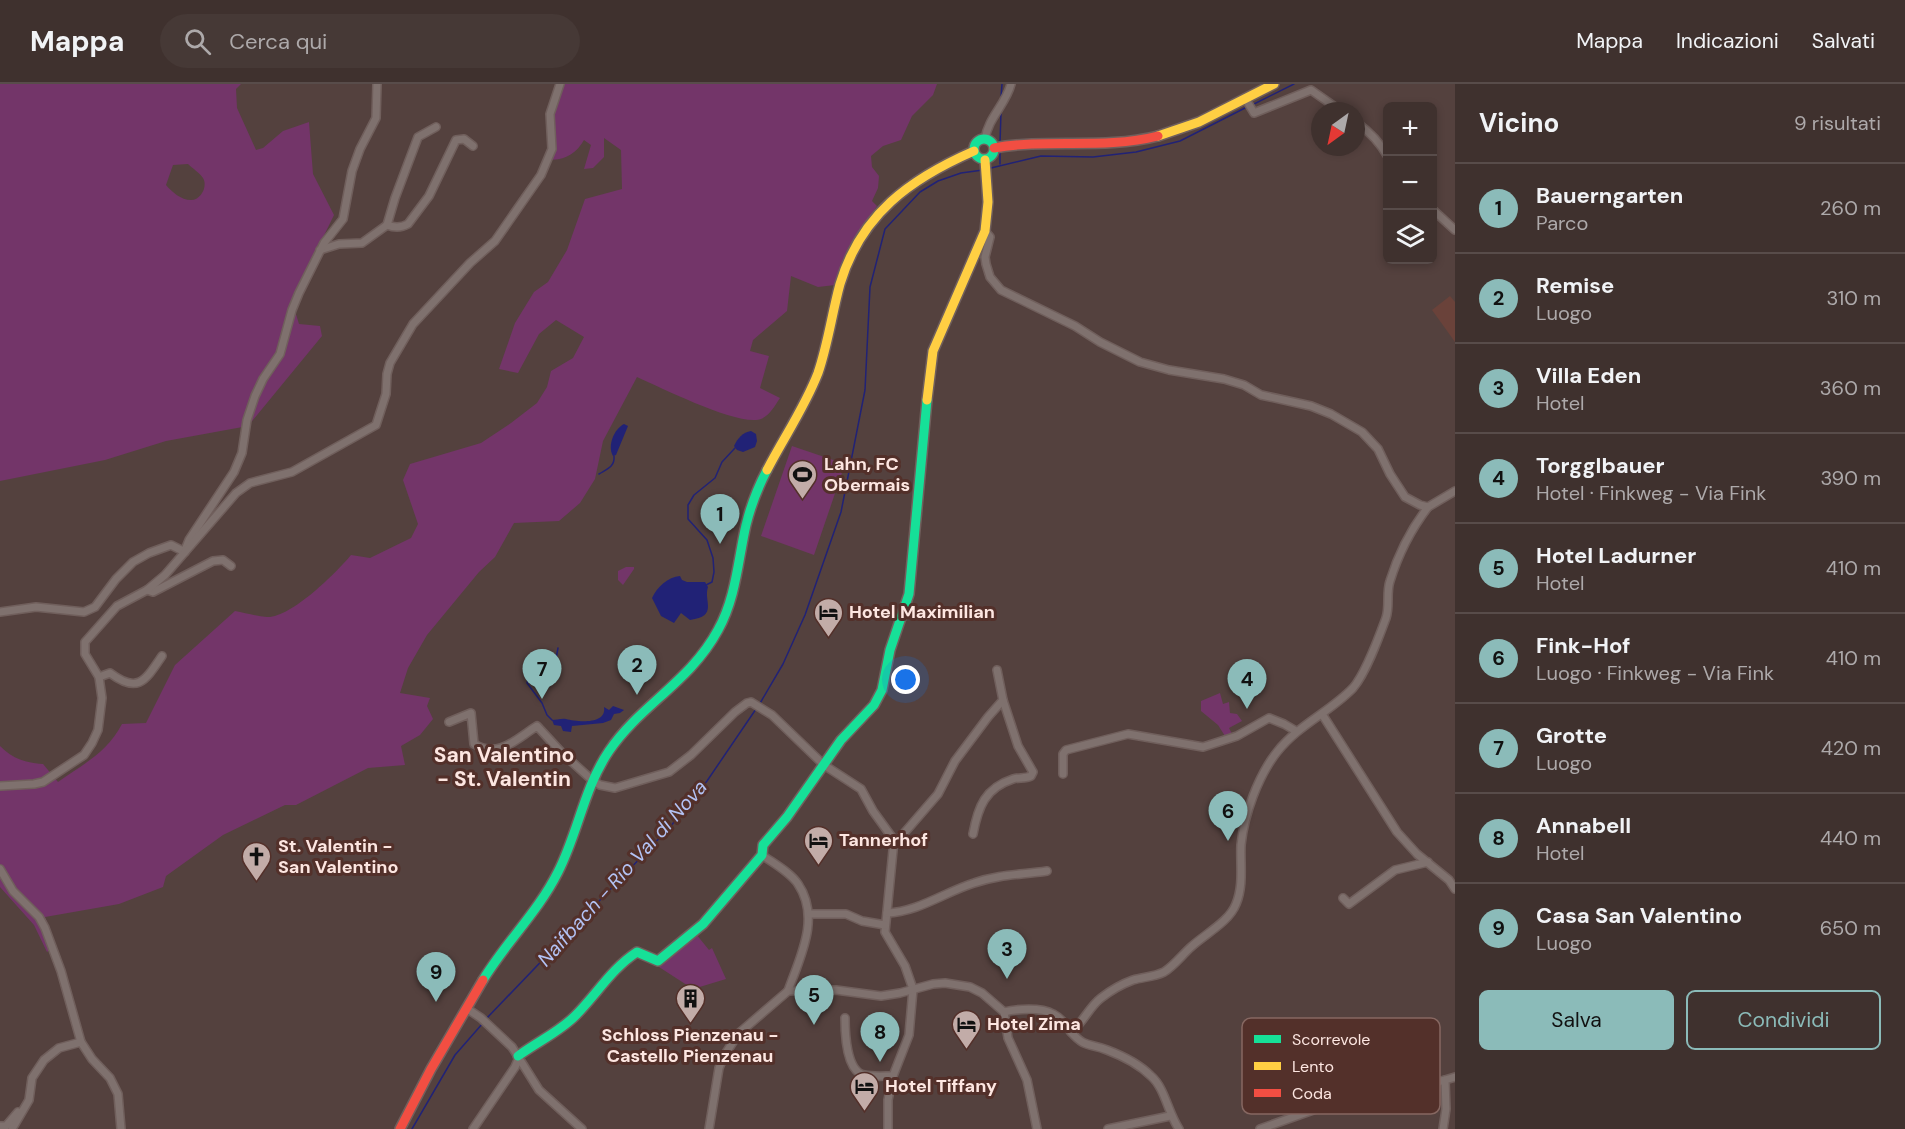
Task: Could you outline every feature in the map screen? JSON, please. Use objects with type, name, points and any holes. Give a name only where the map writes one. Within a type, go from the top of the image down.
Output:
[{"type":"main road","points":[[518,1058],[566,1024],[612,971],[630,956],[637,952],[658,961],[703,924],[762,855],[760,850],[763,845],[787,817],[841,740],[874,705],[882,690],[890,650],[909,594],[933,351],[985,231],[988,202],[985,167],[974,151],[976,142],[985,139],[999,147],[1095,145],[1142,141],[1187,127],[1246,100],[1274,84]]},
{"type":"main road","points":[[985,167],[999,147]]},
{"type":"main road","points":[[400,1129],[428,1072],[484,978],[532,916],[555,880],[592,780],[614,743],[705,653],[725,615],[736,581],[748,514],[768,467],[814,384],[845,270],[853,251],[879,213],[909,185],[945,163],[974,151]]},
{"type":"street","points":[[185,552],[189,540],[238,465],[247,420],[255,396],[263,379],[280,354],[292,310],[320,250],[343,219],[357,156],[376,118],[377,84]]},
{"type":"street","points":[[0,786],[44,782],[84,755],[92,743],[99,723],[102,698],[99,677],[86,659],[84,649],[86,642],[108,614],[122,602],[147,590],[160,579],[236,493],[250,483],[292,472],[376,425],[386,394],[390,363],[413,324],[470,263],[495,241],[541,175],[552,149],[550,114],[560,84]]},
{"type":"street","points":[[985,139],[987,128],[1004,101],[1011,84]]},
{"type":"street","points":[[1246,100],[1254,113],[1311,90],[1328,102]]},
{"type":"street","points":[[320,250],[339,244],[362,243],[387,225],[394,198],[418,137],[436,127]]},
{"type":"street","points":[[1365,128],[1381,144],[1387,156]]},
{"type":"street","points":[[387,225],[394,228],[408,224],[429,195],[456,140],[464,139],[473,146]]},
{"type":"street","points":[[1433,210],[1455,230]]},
{"type":"street","points":[[985,231],[990,237],[985,257],[986,264],[990,277],[1001,290],[1075,326],[1100,342],[1140,362],[1169,370],[1224,379],[1244,385],[1261,394],[1311,406],[1331,414],[1362,432],[1378,449],[1405,497],[1420,506],[1428,507]]},
{"type":"street","points":[[1071,1032],[1102,997],[1132,981],[1162,973],[1170,968],[1234,908],[1238,900],[1241,845],[1246,813],[1272,760],[1296,731],[1322,714],[1355,686],[1386,618],[1389,608],[1389,582],[1419,519],[1428,507],[1455,491]]},
{"type":"street","points":[[0,612],[36,607],[84,612],[95,607],[122,572],[139,558],[171,545],[185,552]]},
{"type":"street","points":[[147,590],[153,592],[213,561],[223,560],[231,566]]},
{"type":"street","points":[[99,677],[110,673],[122,682],[134,683],[147,678],[162,656]]},
{"type":"street","points":[[973,834],[979,806],[989,792],[1014,778],[1031,776],[1033,772],[1018,746],[1003,700],[997,670]]},
{"type":"street","points":[[894,840],[898,839],[938,794],[955,761],[1003,700]]},
{"type":"street","points":[[449,722],[471,713],[474,744],[481,748],[499,750],[537,726],[592,780],[600,785],[615,788],[669,772],[691,755],[714,731],[747,703],[760,707],[824,765],[861,789],[873,811],[894,840],[885,933],[905,966],[913,989],[909,1035],[893,1076],[888,1100],[888,1129]]},
{"type":"street","points":[[1322,714],[1397,832],[1417,854],[1449,880],[1455,889]]},
{"type":"street","points":[[1064,774],[1063,754],[1066,750],[1128,734],[1203,747],[1237,736],[1269,718],[1296,731]]},
{"type":"street","points":[[710,1129],[719,1068],[724,1056],[738,1034],[788,991],[807,937],[810,914],[798,884],[762,855]]},
{"type":"street","points":[[1343,898],[1349,904],[1395,870],[1428,862]]},
{"type":"street","points":[[0,869],[13,891],[39,917],[45,928],[61,971],[81,1042],[115,1086],[118,1094],[121,1129]]},
{"type":"street","points":[[887,913],[901,913],[973,883],[1002,875],[1047,872]]},
{"type":"street","points":[[810,914],[846,914],[862,921],[885,925]]},
{"type":"street","points":[[788,991],[836,990],[881,996],[945,983],[970,987],[982,993],[1004,1012],[1008,1038],[1027,1080],[1037,1129]]},
{"type":"street","points":[[466,1008],[481,1018],[512,1047],[539,1090],[582,1129]]},
{"type":"street","points":[[1004,1012],[1010,1010],[1049,1012],[1061,1019],[1081,1042],[1120,1055],[1152,1077],[1162,1093],[1170,1116],[1179,1129]]},
{"type":"street","points":[[845,1018],[846,1049],[857,1071],[862,1075],[893,1076]]},
{"type":"street","points":[[12,1129],[29,1100],[32,1078],[51,1052],[81,1042]]},
{"type":"street","points":[[473,1129],[515,1067],[518,1058]]},
{"type":"street","points":[[1440,1081],[1455,1077]]},
{"type":"street","points":[[1443,1129],[1446,1109],[1445,1080]]},
{"type":"street","points":[[0,1126],[6,1126],[14,1118],[31,1087]]},
{"type":"street","points":[[1260,1129],[1302,1114]]},
{"type":"street","points":[[1108,1129],[1133,1126],[1170,1116]]},
{"type":"shaded area","points":[[0,84],[241,84],[236,89],[237,108],[256,150],[263,148],[283,131],[309,122],[313,174],[334,215],[292,301],[299,324],[320,326],[322,336],[248,426],[166,441],[105,460],[0,481]],"holes":[[[188,164],[202,176],[205,185],[201,195],[191,200],[180,197],[166,185],[173,165]]]},
{"type":"shaded area","points":[[565,84],[937,84],[933,95],[912,116],[901,140],[883,146],[871,156],[872,167],[879,176],[878,188],[872,201],[877,206],[848,248],[835,285],[818,287],[791,276],[787,311],[753,340],[750,351],[769,356],[760,388],[780,398],[767,415],[756,420],[730,416],[637,377],[603,441],[595,479],[580,503],[559,521],[514,523],[495,557],[479,572],[427,635],[408,668],[400,693],[430,698],[427,706],[433,719],[420,735],[401,746],[405,765],[368,768],[296,805],[285,805],[223,835],[166,876],[163,887],[119,904],[45,917],[55,945],[47,952],[34,925],[0,887],[0,746],[20,760],[43,764],[58,782],[102,750],[122,724],[146,723],[175,665],[235,611],[267,617],[277,615],[300,603],[351,555],[370,558],[411,538],[418,524],[403,480],[410,464],[481,443],[537,403],[547,387],[551,371],[573,358],[584,337],[556,320],[539,334],[518,373],[499,369],[515,323],[534,292],[548,282],[567,250],[585,199],[622,189],[621,150],[604,138],[604,157],[593,168],[584,169],[591,145],[584,140],[568,156],[552,160],[546,159],[549,138],[547,120]]},
{"type":"shaded area","points":[[1450,296],[1455,302],[1455,342],[1432,310]]},
{"type":"shaded area","points":[[624,424],[628,426],[616,455],[613,456],[612,438]]},
{"type":"shaded area","points":[[751,431],[756,434],[755,447],[743,452],[737,450],[734,446],[737,441],[743,434]]},
{"type":"shaded area","name":"Lahn, FC Obermais","points":[[792,446],[845,464],[814,555],[761,536]]},
{"type":"shaded area","points":[[626,567],[634,567],[634,569],[623,585],[618,580],[618,571]]},
{"type":"shaded area","points":[[680,576],[687,582],[705,582],[708,587],[708,607],[704,615],[699,618],[690,620],[681,613],[674,623],[661,616],[652,598],[663,583]]},
{"type":"shaded area","points":[[1220,693],[1223,704],[1229,702],[1230,713],[1237,714],[1242,721],[1229,728],[1233,736],[1228,738],[1218,725],[1201,711],[1201,701]]},
{"type":"shaded area","points":[[613,706],[624,710],[614,714],[611,720],[603,723],[572,726],[571,732],[563,731],[561,726],[554,725],[552,720],[590,721],[601,717],[604,707],[609,710]]},
{"type":"shaded area","points":[[696,934],[709,950],[712,948],[726,979],[693,989],[659,967],[687,938]]},
{"type":"waterway","points":[[1001,98],[1002,84]]},
{"type":"waterway","name":"Naifbach - Rio Val di Nova","points":[[1252,105],[1294,84]]},
{"type":"waterway","name":"Naifbach - Rio Val di Nova","points":[[991,168],[1041,156],[1093,157],[1136,152],[1180,141],[1247,107]]},
{"type":"waterway","points":[[1000,143],[1001,112]]},
{"type":"waterway","points":[[1000,151],[1000,164]]},
{"type":"waterway","name":"Naifbach - Rio Val di Nova","points":[[759,705],[783,664],[805,615],[841,512],[865,390],[870,287],[885,229],[920,192],[938,181],[961,173],[983,170]]},
{"type":"waterway","points":[[706,585],[712,582],[713,558],[707,540],[688,519],[688,505],[694,495],[715,478],[722,462],[735,448]]},
{"type":"waterway","points":[[599,474],[612,465],[614,456]]},
{"type":"waterway","points":[[552,720],[527,683],[530,672],[546,670],[555,664],[558,648]]},
{"type":"waterway","name":"Naifbach - Rio Val di Nova","points":[[486,1019],[670,827],[707,781],[756,709]]},
{"type":"waterway","name":"Naifbach - Rio Val di Nova","points":[[412,1129],[455,1055],[483,1023]]},
{"type":"traffic: fast","points":[[980,139],[988,139],[994,145],[994,149],[994,153],[988,159],[980,159],[974,153],[974,145],[980,139]]},
{"type":"traffic: fast","points":[[518,1056],[569,1022],[612,974],[637,952],[658,961],[703,924],[762,855],[763,845],[787,817],[841,740],[874,705],[882,690],[890,650],[909,594],[927,400]]},
{"type":"traffic: fast","points":[[483,980],[550,887],[565,857],[593,780],[609,751],[635,720],[694,664],[718,630],[733,592],[750,510],[767,470]]},
{"type":"traffic: slow","points":[[1158,136],[1199,122],[1274,84]]},
{"type":"traffic: slow","points":[[767,470],[813,386],[825,351],[840,284],[849,259],[861,238],[875,219],[909,187],[974,151]]},
{"type":"traffic: slow","points":[[927,400],[933,351],[985,231],[988,202],[985,160]]},
{"type":"traffic: jam","points":[[994,148],[1035,144],[1117,142],[1158,136]]},
{"type":"traffic: jam","points":[[400,1129],[431,1069],[483,980]]},
{"type":"place","name":"Lahn, FC Obermais","points":[[803,500]]},
{"type":"place","name":"Bauerngarten","points":[[720,544]]},
{"type":"place","name":"Hotel Maximilian","points":[[828,638]]},
{"type":"place","name":"Remise","points":[[637,695]]},
{"type":"place","name":"Grotte","points":[[542,699]]},
{"type":"place","name":"Torgglbauer","points":[[1247,709]]},
{"type":"place","name":"Fink-Hof","points":[[1228,841]]},
{"type":"place","name":"Tannerhof","points":[[818,866]]},
{"type":"place","name":"St. Valentin - San Valentino","points":[[257,882]]},
{"type":"place","name":"Villa Eden","points":[[1007,979]]},
{"type":"place","name":"Casa San Valentino","points":[[436,1002]]},
{"type":"place","name":"Schloss Pienzenau - Castello Pienzenau","points":[[690,1024]]},
{"type":"place","name":"Hotel Ladurner","points":[[814,1025]]},
{"type":"place","name":"Hotel Zima","points":[[966,1050]]},
{"type":"place","name":"Annabell","points":[[880,1062]]},
{"type":"place","name":"Hotel Tiffany","points":[[864,1112]]},
{"type":"district","name":"San Valentino - St. Valentin","points":[[504,767]]}]
